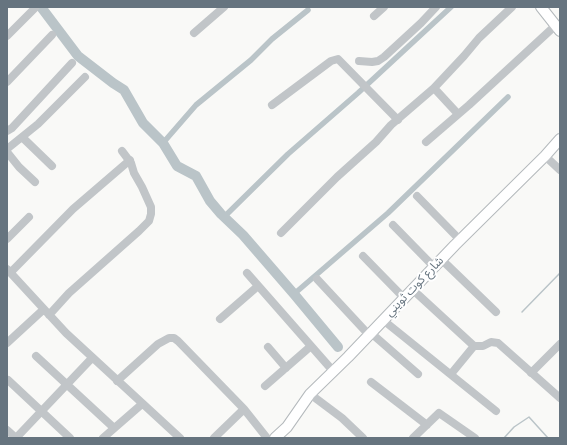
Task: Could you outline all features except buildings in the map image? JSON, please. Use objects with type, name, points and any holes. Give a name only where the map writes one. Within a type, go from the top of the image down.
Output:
[{"type":"main road","points":[[541,7],[559,26]]},
{"type":"main road","points":[[549,7],[559,26]]},
{"type":"main road","name":"شارع كوت ثويني","points":[[275,438],[287,427],[310,394],[560,140]]},
{"type":"street","points":[[194,33],[224,7]]},
{"type":"street","points":[[374,16],[384,7]]},
{"type":"street","points":[[359,61],[378,61],[384,57],[436,7]]},
{"type":"street","points":[[281,233],[337,177],[371,147],[391,125],[434,88],[479,38],[512,7]]},
{"type":"street","points":[[7,36],[34,8]]},
{"type":"street","points":[[426,142],[559,26]]},
{"type":"street","points":[[7,82],[52,35]]},
{"type":"street","points":[[272,105],[331,60],[338,59],[342,61],[375,98],[398,120]]},
{"type":"street","points":[[7,131],[12,128],[72,63]]},
{"type":"street","points":[[35,182],[19,167],[7,150],[38,124],[86,77]]},
{"type":"street","points":[[434,88],[458,114]]},
{"type":"street","points":[[22,137],[52,166]]},
{"type":"street","points":[[7,343],[47,312],[149,221],[151,207],[134,173],[130,160],[122,151]]},
{"type":"street","points":[[545,156],[560,170]]},
{"type":"street","points":[[130,160],[72,209],[9,271],[66,333],[180,438]]},
{"type":"street","points":[[417,196],[460,240]]},
{"type":"street","points":[[7,238],[29,217]]},
{"type":"street","points":[[393,225],[496,312]]},
{"type":"street","points":[[363,256],[404,298]]},
{"type":"street","points":[[247,273],[333,370]]},
{"type":"street","points":[[318,279],[370,334],[418,374]]},
{"type":"street","points":[[220,320],[258,286]]},
{"type":"street","points":[[412,290],[474,346],[483,346],[491,342],[498,343],[560,398]]},
{"type":"street","points":[[383,320],[496,410]]},
{"type":"street","points":[[117,381],[158,344],[169,338],[174,338],[178,340],[244,409],[267,438]]},
{"type":"street","points":[[532,373],[560,344]]},
{"type":"street","points":[[265,386],[311,346]]},
{"type":"street","points":[[451,374],[474,346]]},
{"type":"street","points":[[268,347],[286,368]]},
{"type":"street","points":[[36,356],[114,428]]},
{"type":"street","points":[[7,430],[16,438],[92,358]]},
{"type":"street","points":[[8,380],[70,438]]},
{"type":"street","points":[[370,382],[427,425]]},
{"type":"street","points":[[310,394],[342,418],[363,438]]},
{"type":"street","points":[[103,438],[142,404]]},
{"type":"street","points":[[214,438],[244,409]]},
{"type":"street","points":[[414,438],[439,413],[475,438]]},
{"type":"waterway","points":[[41,7],[78,56],[124,90],[143,123],[163,143],[177,166],[196,176],[210,201],[243,235],[338,347]]},
{"type":"waterway","points":[[224,217],[288,154],[358,93],[451,7]]},
{"type":"waterway","points":[[163,143],[196,105],[251,60],[272,39],[308,10]]},
{"type":"waterway","points":[[294,294],[388,213],[508,97]]},
{"type":"waterway","points":[[522,312],[560,273]]},
{"type":"waterway","points":[[504,438],[514,427],[529,417],[548,438]]}]
